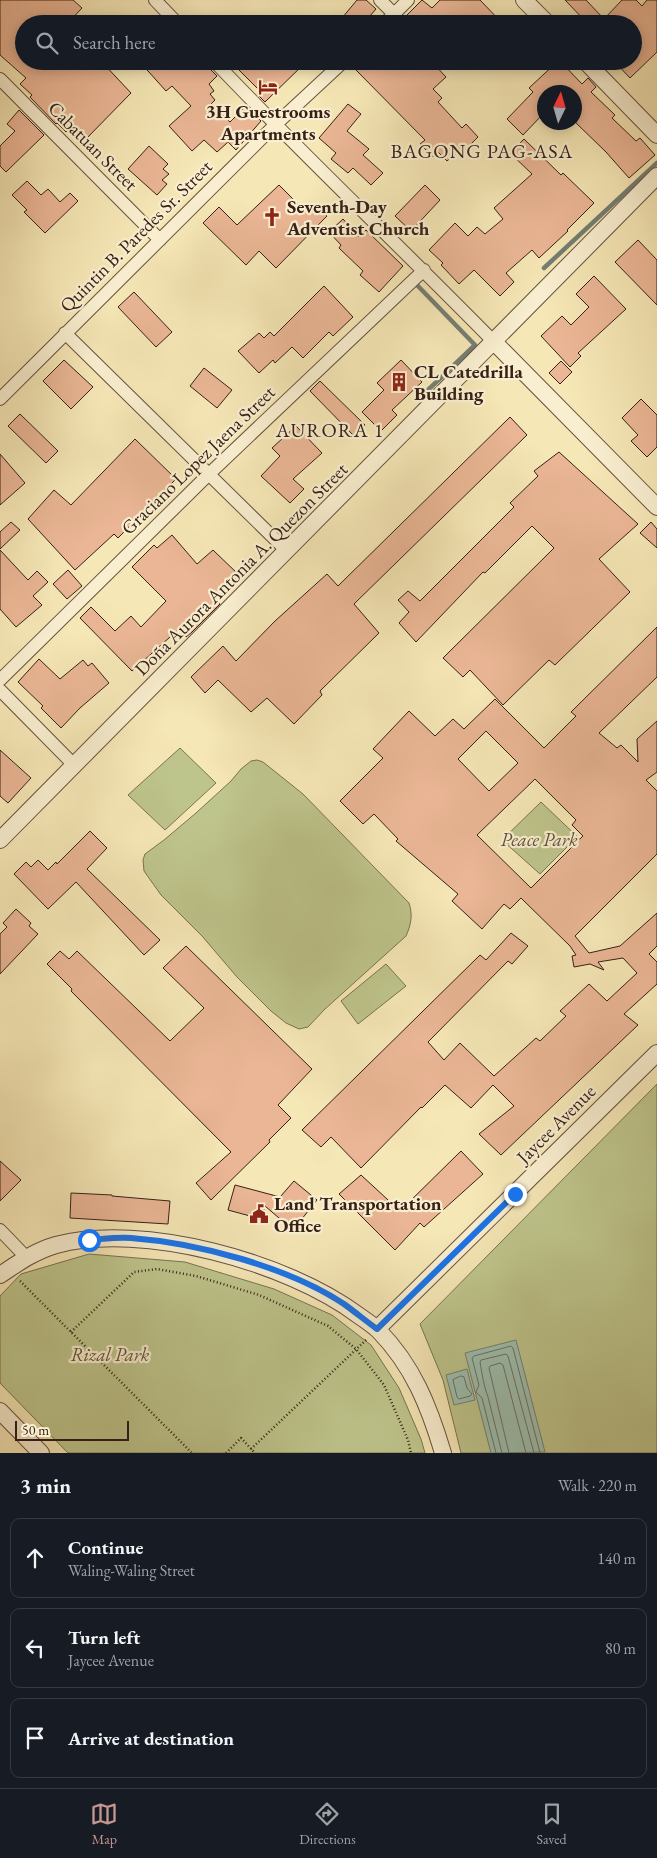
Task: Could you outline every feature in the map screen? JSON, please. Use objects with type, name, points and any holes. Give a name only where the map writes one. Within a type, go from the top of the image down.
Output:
[{"type":"street","points":[[155,0],[169,15]]},
{"type":"street","points":[[380,0],[394,14],[408,0]]},
{"type":"street","points":[[524,0],[539,15]]},
{"type":"street","points":[[223,70],[275,125],[424,270],[657,507]]},
{"type":"street","name":"Quintin B. Paredes Sr. Street","points":[[0,398],[275,125],[334,70]]},
{"type":"street","points":[[594,70],[657,135]]},
{"type":"street","name":"Cabatuan Street","points":[[0,79],[160,240]]},
{"type":"street","name":"Doña Aurora Antonia A. Quezon Street","points":[[0,840],[657,176]]},
{"type":"street","name":"Graciano Lopez Jaena Street","points":[[0,680],[208,475],[424,270]]},
{"type":"street","points":[[65,333],[287,551]]},
{"type":"street","points":[[0,690],[74,764]]},
{"type":"street","name":"Jaycee Avenue","points":[[377,1329],[657,1053]]},
{"type":"street","points":[[0,1230],[26,1257]]},
{"type":"street","points":[[4,1272],[26,1257],[56,1245],[89,1240],[129,1238],[173,1243],[244,1260],[300,1280],[343,1303],[377,1329],[402,1357],[422,1392],[443,1453]]},
{"type":"street","points":[[0,1411],[41,1453]]},
{"type":"path","points":[[71,1332],[134,1272],[156,1269],[196,1276],[259,1295],[328,1326],[356,1349],[384,1385],[412,1453]]},
{"type":"path","points":[[4,1272],[71,1332],[192,1453]]},
{"type":"path","points":[[251,1449],[377,1329]]},
{"type":"path","points":[[226,1453],[241,1438],[256,1453]]},
{"type":"green space","points":[[180,748],[216,783],[165,830],[128,795]]},
{"type":"green space","points":[[251,761],[263,762],[303,794],[409,903],[411,912],[406,936],[325,1009],[308,1027],[299,1029],[286,1023],[271,1011],[237,977],[202,936],[161,895],[144,871],[143,860],[145,854],[196,813],[231,781],[241,769]]},
{"type":"green space","name":"Peace Park","points":[[541,802],[584,843],[575,853],[568,846],[540,874],[502,840]]},
{"type":"green space","points":[[386,964],[406,986],[358,1024],[341,1001]]},
{"type":"green space","points":[[657,1084],[657,1453],[461,1453],[443,1380],[420,1324]]},
{"type":"green space","name":"Rizal Park","points":[[89,1254],[185,1262],[274,1289],[332,1315],[371,1345],[399,1388],[425,1453],[68,1453],[0,1383],[0,1296],[21,1274]]},
{"type":"water","points":[[516,1340],[545,1452],[491,1453],[465,1353]]},
{"type":"water","points":[[467,1369],[475,1400],[454,1405],[446,1375]]},
{"type":"building","points":[[0,0],[73,0],[82,8],[75,15],[15,15],[15,68],[0,55]]},
{"type":"building","points":[[357,0],[366,0],[376,9],[371,15],[344,15]]},
{"type":"building","points":[[422,0],[432,8],[440,0],[480,0],[494,15],[407,15]]},
{"type":"building","points":[[565,0],[586,0],[600,15],[579,15]]},
{"type":"building","points":[[622,0],[636,0],[642,6],[647,0],[657,0],[657,52],[642,66],[642,15],[608,15]]},
{"type":"building","points":[[17,70],[109,70],[131,93],[85,140],[74,130],[73,132],[69,128],[66,132],[30,97],[32,95],[20,84],[26,78]]},
{"type":"building","points":[[147,70],[211,70],[217,76],[209,84],[214,91],[210,94],[215,100],[211,104],[230,122],[246,106],[261,121],[236,150],[228,142],[217,152],[204,140],[192,151],[169,126],[191,106],[172,86],[166,91]]},
{"type":"building","name":"3H Guestrooms Apartments","points":[[239,70],[298,70],[265,102],[257,94],[260,91]]},
{"type":"building","points":[[356,70],[439,70],[446,77],[433,89],[442,98],[438,102],[462,128],[466,124],[478,137],[463,152],[461,149],[447,161],[438,152],[433,157],[420,144],[425,140]]},
{"type":"building","points":[[548,70],[569,70],[582,84],[588,78],[596,87],[591,92],[615,115],[612,118],[636,141],[640,138],[655,155],[629,178],[582,129],[582,85],[537,85],[537,120],[523,135],[507,119],[533,92],[529,88]]},
{"type":"building","points":[[622,70],[638,70],[630,78]]},
{"type":"building","points":[[348,104],[361,114],[347,131],[369,149],[363,155],[383,173],[371,185],[353,168],[348,173],[331,159],[336,153],[319,138]]},
{"type":"building","points":[[19,110],[44,135],[6,172],[0,166],[0,146],[15,131],[7,124]]},
{"type":"building","points":[[524,139],[561,175],[563,173],[594,203],[539,258],[532,250],[506,273],[514,282],[500,296],[474,270],[459,284],[441,265],[443,263],[429,250],[455,223],[468,236],[477,227],[485,234],[503,219],[494,208],[532,174],[510,153]]},
{"type":"building","points":[[149,146],[168,164],[163,169],[169,174],[162,180],[167,184],[157,195],[128,169]]},
{"type":"building","points":[[27,181],[41,195],[48,189],[60,202],[70,193],[78,201],[45,233],[24,212],[27,210],[12,195]]},
{"type":"building","points":[[279,185],[306,212],[314,204],[327,216],[276,268],[259,251],[246,265],[203,223],[219,207],[237,225]]},
{"type":"building","points":[[425,185],[440,200],[411,231],[395,216]]},
{"type":"building","points":[[343,219],[359,237],[366,230],[403,266],[379,292],[360,275],[363,271],[339,248],[341,245],[329,232]]},
{"type":"building","points":[[638,240],[657,260],[657,305],[615,262]]},
{"type":"building","points":[[594,276],[626,309],[578,353],[581,356],[570,367],[541,336],[562,316],[571,325],[589,307],[576,294]]},
{"type":"building","points":[[324,286],[353,317],[333,336],[329,332],[303,358],[292,347],[275,363],[273,360],[259,373],[238,351],[259,333],[264,338],[270,332],[274,336]]},
{"type":"building","points":[[134,292],[172,332],[156,347],[118,307]]},
{"type":"building","points":[[64,360],[93,387],[71,409],[43,381]]},
{"type":"building","points":[[401,360],[422,382],[392,410],[397,415],[381,431],[362,412],[384,390],[377,383]]},
{"type":"building","points":[[561,361],[572,372],[560,384],[549,373]]},
{"type":"building","points":[[204,368],[232,390],[217,408],[190,386]]},
{"type":"building","points":[[320,381],[365,425],[354,436],[310,391]]},
{"type":"building","points":[[641,399],[657,415],[657,447],[647,457],[631,441],[638,435],[622,418]]},
{"type":"building","points":[[20,414],[58,451],[46,463],[8,426]]},
{"type":"building","points":[[510,417],[527,435],[354,604],[379,633],[320,691],[322,695],[294,724],[267,698],[251,712],[218,680],[205,693],[191,677],[223,646],[236,661],[275,621],[327,574],[338,586]]},
{"type":"building","points":[[296,426],[322,453],[293,479],[304,489],[290,503],[261,476],[280,456],[272,448]]},
{"type":"building","points":[[135,439],[176,479],[118,538],[114,534],[75,570],[28,519],[54,490],[71,505]]},
{"type":"building","points":[[559,452],[638,524],[599,559],[630,592],[555,665],[549,660],[503,705],[470,670],[463,677],[443,658],[554,548],[532,526],[485,573],[483,572],[416,642],[399,623],[409,612],[398,600],[408,591],[420,601],[514,507],[510,503],[538,476],[534,471]]},
{"type":"building","points":[[0,454],[25,483],[0,505]]},
{"type":"building","points":[[11,522],[20,530],[0,549],[0,532]]},
{"type":"building","points":[[651,522],[657,529],[657,548],[640,533]]},
{"type":"building","points":[[172,535],[197,564],[213,550],[239,575],[215,600],[220,604],[192,632],[186,637],[179,629],[132,671],[80,618],[91,607],[115,631],[131,616],[141,627],[166,601],[132,567],[154,545],[157,548]]},
{"type":"building","points":[[0,550],[28,580],[37,571],[48,582],[33,596],[42,605],[16,627],[0,609]]},
{"type":"building","points":[[68,570],[82,586],[67,599],[53,584]]},
{"type":"building","points":[[657,627],[657,677],[599,733],[617,748],[621,745],[638,762],[637,739],[657,721],[657,772],[646,780],[657,791],[657,854],[575,936],[589,953],[620,946],[657,913],[657,946],[649,954],[657,962],[657,984],[624,1014],[638,1025],[501,1155],[479,1134],[514,1106],[493,1085],[471,1108],[445,1085],[361,1168],[331,1137],[321,1147],[302,1130],[480,955],[486,960],[511,933],[528,946],[512,964],[508,961],[428,1042],[444,1060],[460,1043],[494,1076],[536,1038],[540,1041],[566,1016],[560,1011],[589,984],[607,1001],[637,973],[623,958],[598,962],[604,970],[590,964],[574,967],[572,956],[576,955],[570,946],[521,898],[510,909],[504,904],[482,929],[452,901],[458,894],[396,841],[398,839],[374,814],[363,824],[340,801],[383,758],[373,749],[409,711],[435,736],[453,719],[464,729],[495,699],[544,748],[576,716],[571,712]],"holes":[[[486,731],[518,763],[489,791],[458,759]],[[535,779],[576,820],[572,825],[583,836],[531,888],[477,835]]]},
{"type":"building","points":[[39,659],[60,679],[83,660],[88,666],[92,663],[109,683],[80,708],[61,728],[41,708],[43,706],[18,682]]},
{"type":"building","points":[[0,750],[31,778],[8,803],[0,796]]},
{"type":"building","points":[[90,831],[107,848],[87,869],[160,940],[144,955],[76,882],[48,909],[14,874],[26,862],[31,867],[38,860],[48,870],[56,862],[57,864]]},
{"type":"building","points":[[16,909],[31,923],[29,926],[38,934],[0,974],[0,934],[7,927],[3,923]]},
{"type":"building","points":[[186,946],[312,1069],[278,1105],[291,1118],[269,1140],[270,1142],[211,1200],[196,1183],[231,1152],[71,991],[72,989],[47,964],[60,951],[69,959],[77,951],[170,1041],[204,1008],[163,968]]},
{"type":"building","points":[[461,1151],[483,1174],[424,1227],[420,1223],[395,1250],[339,1194],[361,1175],[400,1211]]},
{"type":"building","points":[[0,1161],[21,1180],[0,1201]]},
{"type":"building","points":[[294,1181],[317,1200],[293,1230],[265,1206],[261,1219],[228,1210],[235,1185],[280,1197]]},
{"type":"building","points":[[71,1193],[170,1201],[168,1224],[70,1218]]},
{"type":"waterway","points":[[544,268],[657,163]]},
{"type":"waterway","points":[[417,285],[475,345],[428,390]]},
{"type":"place","name":"3H Guestrooms Apartments","points":[[268,87]]},
{"type":"place","name":"Seventh-Day Adventist Church","points":[[272,217]]},
{"type":"place","name":"CL Catedrilla Building","points":[[399,382]]},
{"type":"place","name":"Land Transportation Office","points":[[259,1214]]},
{"type":"district","name":"BAGONG PAG-ASA","points":[[482,151]]},
{"type":"district","name":"AURORA 1","points":[[330,430]]},
{"type":"route","points":[[89,1240],[129,1238],[173,1243],[244,1260],[300,1280],[343,1303],[377,1329],[515,1194]]}]
